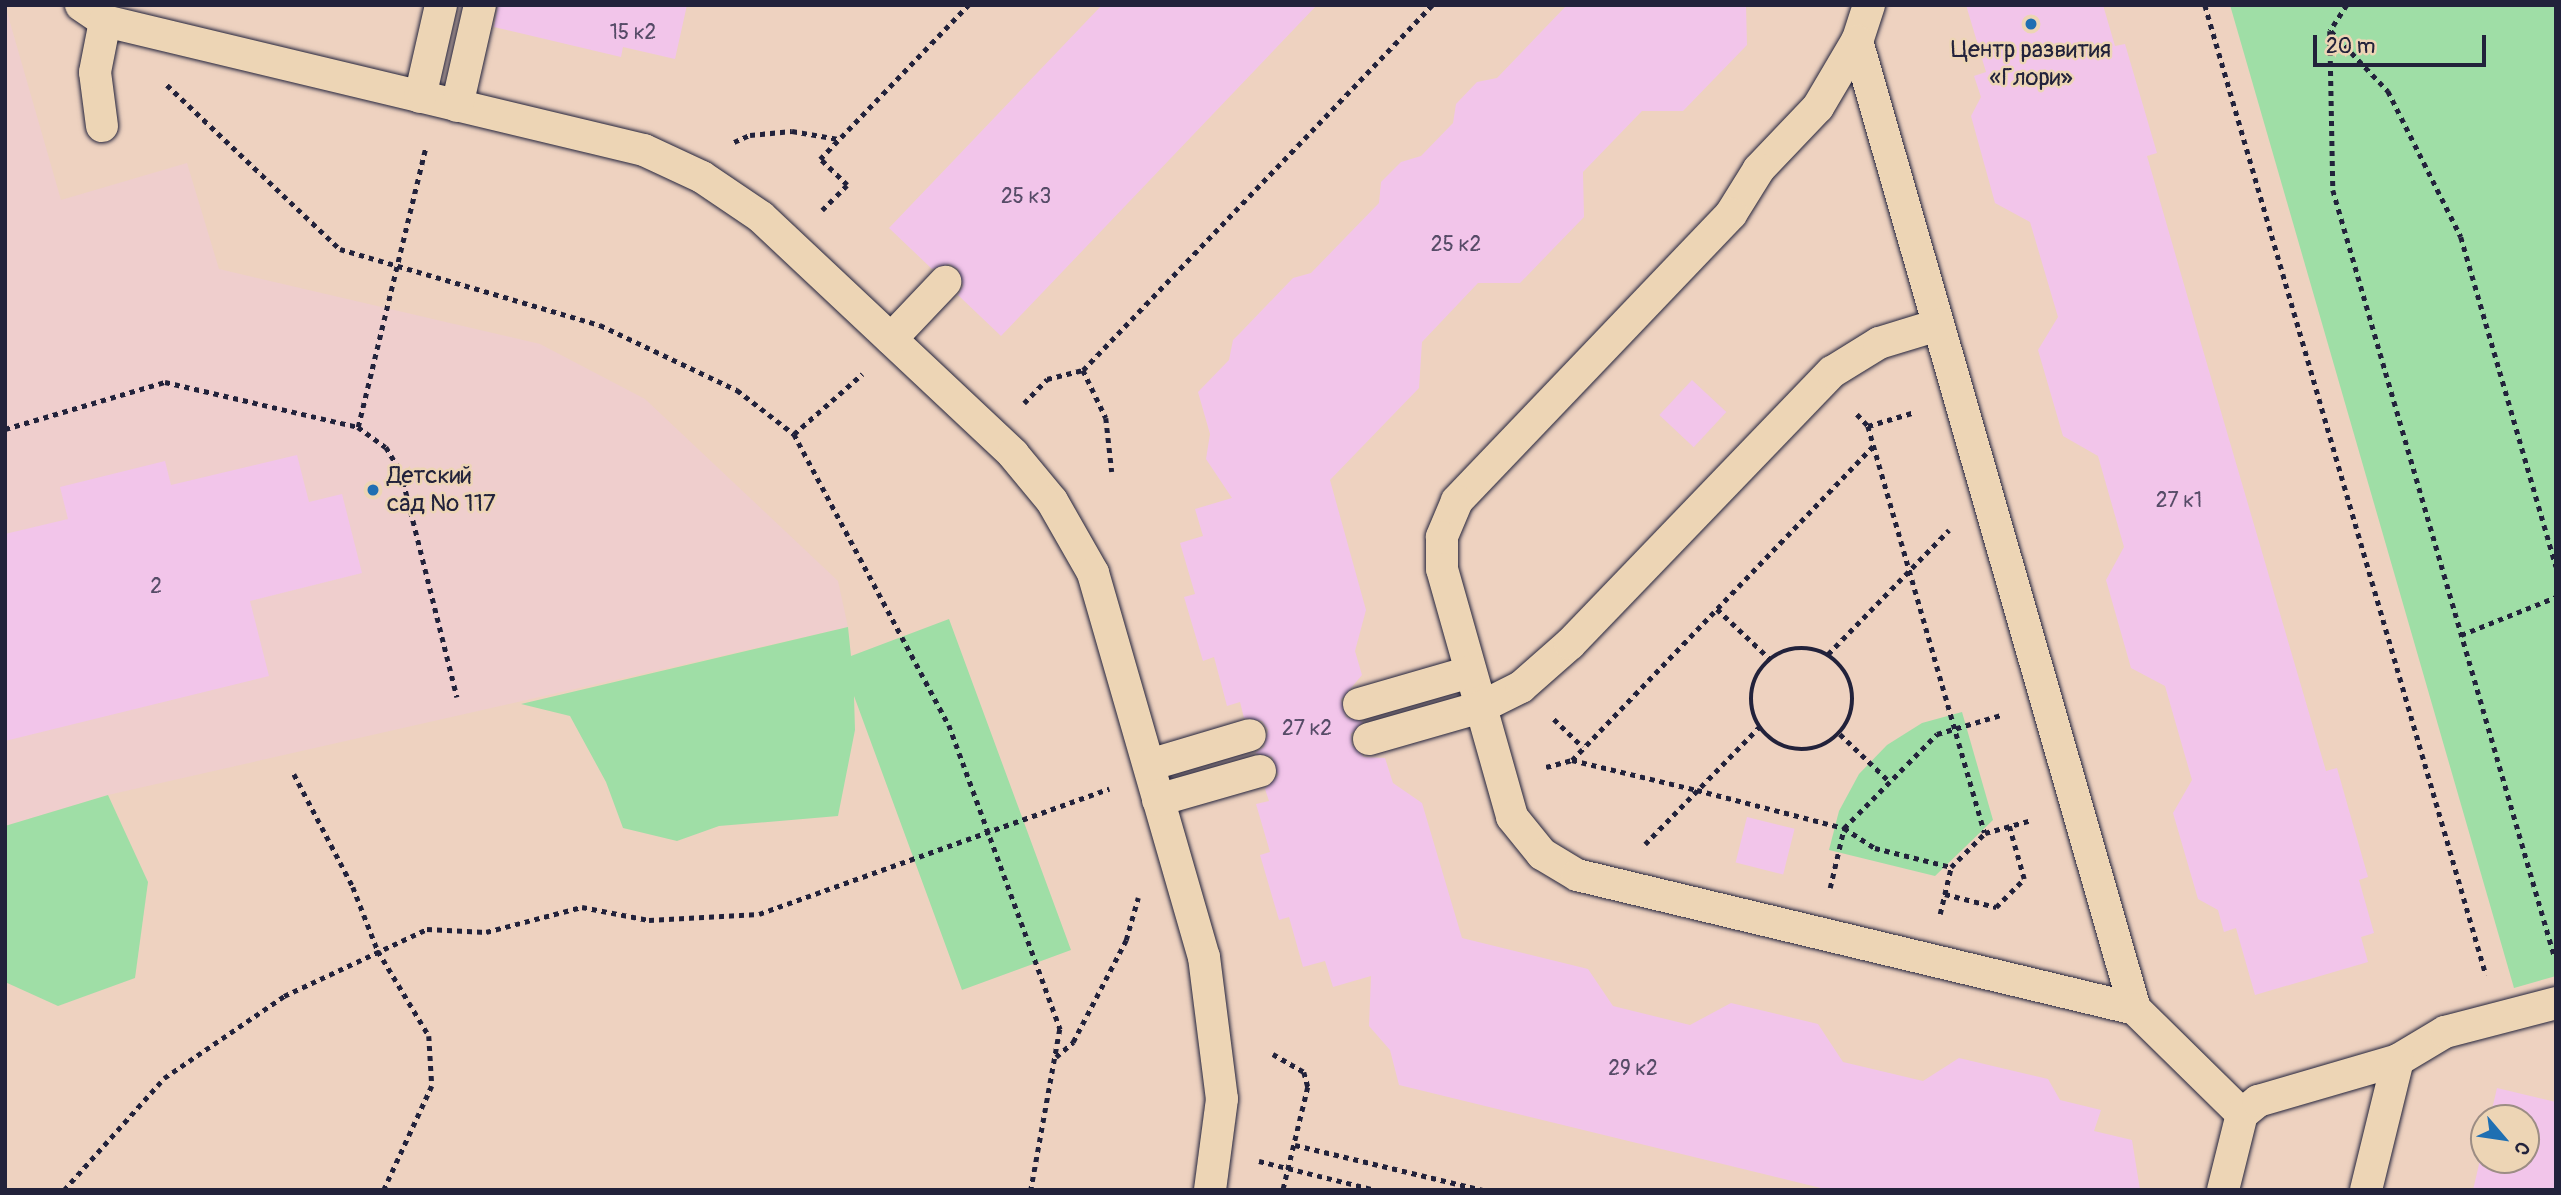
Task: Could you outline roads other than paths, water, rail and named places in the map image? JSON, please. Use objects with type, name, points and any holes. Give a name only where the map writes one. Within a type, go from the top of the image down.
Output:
[{"type":"lane","points":[[420,97],[441,5]]},
{"type":"lane","points":[[457,106],[480,5]]},
{"type":"lane","points":[[1869,5],[1857,41],[1818,107],[1759,169],[1731,215],[1457,501],[1442,537],[1442,569],[1512,817],[1542,854],[1577,875],[2135,1009]]},
{"type":"lane","points":[[102,126],[95,72],[93,13],[420,97],[644,150],[702,177],[761,217],[1013,454],[1052,501],[1093,573],[1204,957],[1218,1042],[1222,1098],[1210,1190]]},
{"type":"lane","points":[[1857,41],[2135,1009],[2242,1115]]},
{"type":"lane","points":[[891,339],[945,282]]},
{"type":"lane","points":[[1369,740],[1481,707],[1521,687],[1570,644],[1822,382],[1879,343],[1938,325]]},
{"type":"lane","points":[[1359,704],[1470,672]]},
{"type":"lane","points":[[1149,765],[1250,735]]},
{"type":"lane","points":[[1158,800],[1260,771]]},
{"type":"lane","points":[[2223,1190],[2242,1115],[2258,1101],[2398,1060],[2445,1032],[2497,1016],[2556,1003]]},
{"type":"lane","points":[[2367,1190],[2398,1060]]},
{"type":"place","name":"Центр развития «Глори»","points":[[2031,24]]},
{"type":"place","name":"Детский сад № 117","points":[[373,490]]}]
